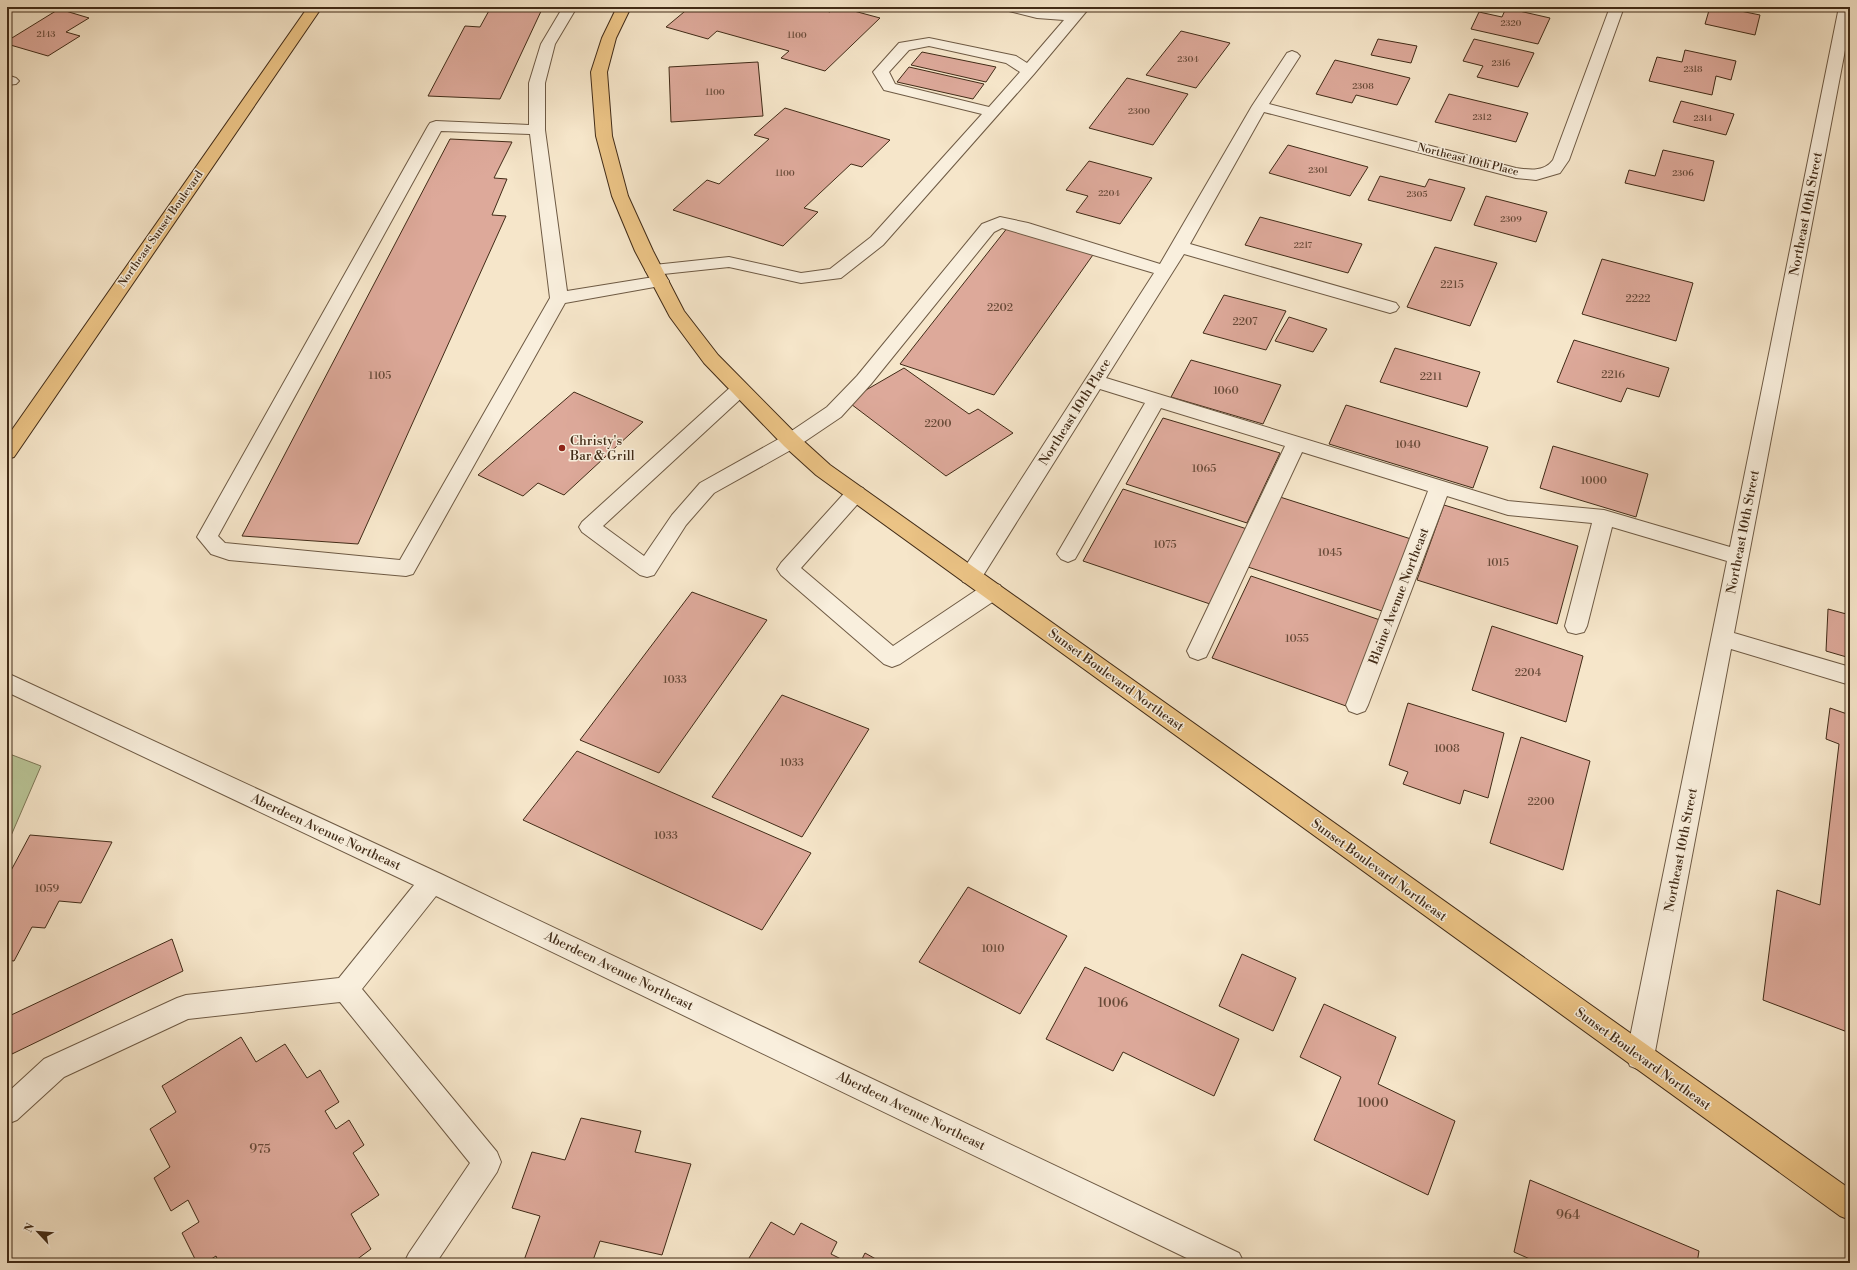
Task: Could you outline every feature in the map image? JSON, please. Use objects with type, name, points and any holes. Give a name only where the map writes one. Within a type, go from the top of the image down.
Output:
[{"type":"main road","name":"Northeast Sunset Boulevard","points":[[7,452],[315,7]]},
{"type":"main road","name":"Sunset Boulevard Northeast","points":[[624,7],[609,38],[599,72],[604,136],[620,196],[644,251],[680,318],[711,359],[791,441],[824,470],[970,576],[1850,1206]]},
{"type":"street","points":[[537,130],[436,126],[207,537],[218,549],[229,552],[406,568],[559,298],[537,130],[537,82],[548,44],[570,7]]},
{"type":"street","points":[[1010,7],[1053,17],[1081,9]]},
{"type":"street","name":"Northeast 10th Place","points":[[1260,106],[1516,173],[1536,175],[1554,170],[1561,160],[1617,7]]},
{"type":"street","name":"Northeast 10th Street","points":[[1640,1057],[1846,7]]},
{"type":"street","points":[[559,298],[657,276],[729,262],[801,278],[835,274],[877,241],[1029,70],[1081,9]]},
{"type":"street","points":[[992,112],[889,87],[881,72],[904,46],[929,42],[1011,59],[1029,70]]},
{"type":"street","name":"Northeast 10th Place","points":[[970,576],[1180,247],[1260,106],[1292,56]]},
{"type":"street","points":[[740,388],[589,527],[646,569],[679,520],[707,488],[791,441],[834,412],[864,380],[988,228],[1000,222],[1022,227],[1165,271]]},
{"type":"street","points":[[1180,247],[1390,307]]},
{"type":"street","points":[[1095,381],[1508,508],[1604,517],[1739,557]]},
{"type":"street","points":[[1068,554],[1156,400]]},
{"type":"street","points":[[1198,651],[1296,443]]},
{"type":"street","name":"Blaine Avenue Northeast","points":[[1357,705],[1440,487]]},
{"type":"street","points":[[856,493],[788,570],[892,658],[992,591]]},
{"type":"street","points":[[1576,626],[1604,517]]},
{"type":"street","points":[[1722,638],[1850,676]]},
{"type":"street","name":"Aberdeen Avenue Northeast","points":[[7,682],[432,882],[1229,1263]]},
{"type":"street","points":[[7,1111],[54,1068],[186,1007],[346,989],[432,882]]},
{"type":"street","points":[[346,989],[487,1162],[419,1263]]},
{"type":"green space","points":[[7,753],[41,766],[7,845]]},
{"type":"building","points":[[491,7],[543,7],[500,99],[428,96],[465,26],[480,27]]},
{"type":"building","points":[[690,7],[811,7],[830,12],[835,7],[839,7],[880,18],[825,71],[781,58],[789,51],[717,31],[708,39],[666,27]]},
{"type":"building","points":[[1710,7],[1721,7],[1760,15],[1755,35],[1705,24]]},
{"type":"building","points":[[1506,8],[1550,18],[1538,44],[1471,29],[1479,12],[1502,17]]},
{"type":"building","points":[[59,9],[89,18],[66,32],[80,36],[48,56],[7,44],[7,41]]},
{"type":"building","points":[[1181,31],[1230,43],[1196,88],[1146,75]]},
{"type":"building","points":[[1378,39],[1417,46],[1411,63],[1371,55]]},
{"type":"building","points":[[1474,39],[1534,53],[1518,87],[1477,77],[1483,66],[1463,61]]},
{"type":"building","points":[[1685,50],[1736,61],[1731,80],[1716,76],[1712,95],[1649,81],[1657,57],[1682,62]]},
{"type":"building","points":[[922,52],[996,67],[986,82],[911,65]]},
{"type":"building","points":[[1335,60],[1410,78],[1397,105],[1356,95],[1352,103],[1316,94]]},
{"type":"building","points":[[758,62],[763,116],[671,122],[669,67]]},
{"type":"building","points":[[909,67],[984,84],[973,99],[897,82]]},
{"type":"building","points":[[1127,78],[1188,94],[1153,145],[1089,128]]},
{"type":"building","points":[[1449,94],[1528,113],[1516,142],[1435,122]]},
{"type":"building","points":[[1681,101],[1734,114],[1726,135],[1673,122]]},
{"type":"building","points":[[785,108],[890,140],[862,167],[851,164],[804,208],[818,212],[783,246],[673,210],[707,180],[719,184],[769,139],[754,135]]},
{"type":"building","points":[[450,139],[512,142],[494,178],[507,179],[492,215],[506,216],[358,544],[242,536]]},
{"type":"building","points":[[1288,145],[1368,167],[1350,196],[1269,173]]},
{"type":"building","points":[[1663,150],[1714,161],[1704,201],[1625,183],[1629,170],[1655,176]]},
{"type":"building","points":[[1089,161],[1152,178],[1120,224],[1076,212],[1088,196],[1066,190]]},
{"type":"building","points":[[1380,176],[1425,187],[1429,179],[1465,188],[1451,221],[1368,200]]},
{"type":"building","points":[[1486,196],[1547,212],[1536,242],[1474,225]]},
{"type":"building","points":[[1260,217],[1362,244],[1348,273],[1245,245]]},
{"type":"building","points":[[1008,227],[1095,252],[994,395],[900,364]]},
{"type":"building","points":[[1435,247],[1497,263],[1470,326],[1407,307]]},
{"type":"building","points":[[1602,259],[1693,283],[1676,341],[1582,314]]},
{"type":"building","points":[[1224,295],[1286,311],[1266,350],[1203,333]]},
{"type":"building","points":[[1289,317],[1327,329],[1313,352],[1275,341]]},
{"type":"building","points":[[1574,340],[1669,368],[1659,397],[1627,388],[1621,402],[1557,382]]},
{"type":"building","points":[[1395,348],[1480,372],[1467,407],[1380,382]]},
{"type":"building","points":[[1191,360],[1281,385],[1263,424],[1171,397]]},
{"type":"building","points":[[904,368],[969,414],[978,409],[1013,433],[946,476],[847,401]]},
{"type":"building","name":"Christy's Bar & Grill","points":[[574,392],[643,422],[564,495],[538,483],[523,496],[478,475]]},
{"type":"building","points":[[1346,405],[1488,447],[1473,488],[1329,444]]},
{"type":"building","points":[[1163,418],[1280,453],[1247,523],[1126,484]]},
{"type":"building","points":[[1553,446],[1648,474],[1636,517],[1540,488]]},
{"type":"building","points":[[1123,489],[1247,529],[1210,604],[1083,561]]},
{"type":"building","points":[[1280,497],[1411,539],[1382,611],[1248,567]]},
{"type":"building","points":[[1444,505],[1578,546],[1557,624],[1417,580]]},
{"type":"building","points":[[1251,576],[1380,620],[1346,706],[1212,658]]},
{"type":"building","points":[[692,592],[767,620],[659,773],[580,740]]},
{"type":"building","points":[[1828,609],[1850,615],[1850,658],[1826,651]]},
{"type":"building","points":[[1492,626],[1583,656],[1566,722],[1472,690]]},
{"type":"building","points":[[782,695],[869,729],[802,837],[712,797]]},
{"type":"building","points":[[1408,703],[1504,733],[1488,798],[1464,790],[1460,804],[1403,784],[1408,772],[1389,765]]},
{"type":"building","points":[[1830,708],[1850,715],[1850,1033],[1763,1000],[1777,890],[1820,905],[1839,744],[1826,739]]},
{"type":"building","points":[[1521,737],[1590,761],[1563,870],[1490,843]]},
{"type":"building","points":[[577,751],[811,853],[762,930],[523,820]]},
{"type":"building","points":[[30,835],[112,842],[81,903],[59,901],[45,928],[32,927],[14,961],[7,960],[7,878]]},
{"type":"building","points":[[968,887],[1067,936],[1020,1014],[919,962]]},
{"type":"building","points":[[172,939],[183,971],[12,1054],[7,1035],[7,1017]]},
{"type":"building","points":[[1242,954],[1296,978],[1273,1031],[1219,1006]]},
{"type":"building","points":[[1085,967],[1239,1039],[1214,1096],[1123,1052],[1113,1071],[1046,1039]]},
{"type":"building","points":[[1324,1004],[1396,1037],[1378,1084],[1455,1121],[1428,1195],[1314,1140],[1341,1077],[1300,1057]]},
{"type":"building","points":[[241,1037],[256,1062],[285,1044],[307,1078],[320,1070],[339,1102],[325,1111],[336,1129],[349,1120],[364,1145],[353,1153],[379,1195],[351,1214],[371,1249],[352,1263],[219,1263],[216,1256],[205,1263],[197,1263],[182,1233],[199,1222],[188,1200],[171,1211],[154,1178],[170,1167],[150,1129],[176,1112],[162,1086]]},
{"type":"building","points":[[581,1118],[641,1131],[635,1152],[691,1164],[662,1255],[600,1241],[592,1263],[523,1263],[540,1216],[512,1208],[532,1152],[565,1160]]},
{"type":"building","points":[[1530,1180],[1699,1251],[1697,1263],[1539,1263],[1514,1252]]},
{"type":"building","points":[[771,1222],[794,1235],[801,1223],[837,1242],[831,1254],[849,1263],[746,1263]]},
{"type":"building","points":[[865,1253],[883,1263],[860,1263]]},
{"type":"place","name":"Christy's Bar & Grill","points":[[562,448]]}]
